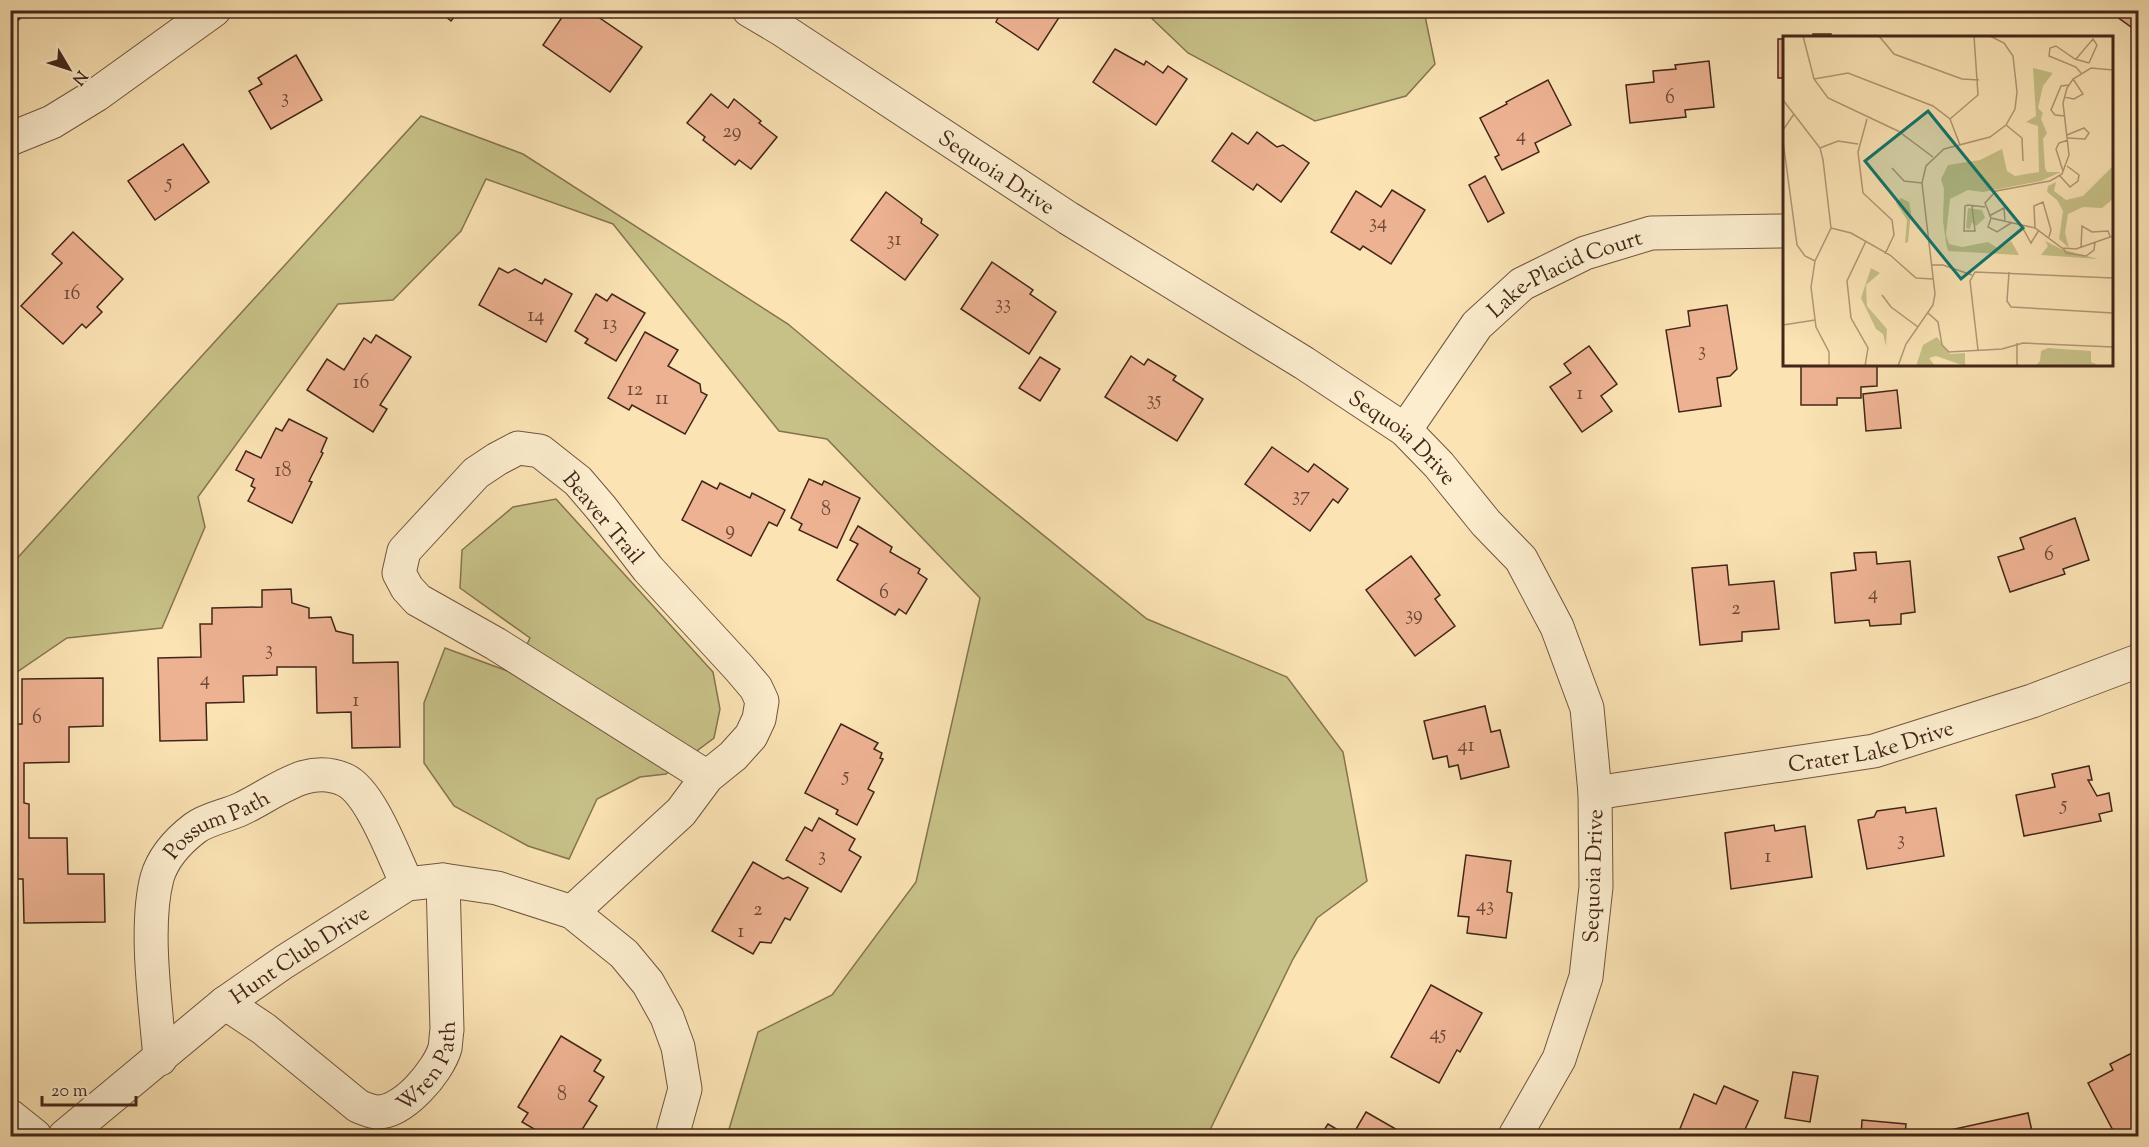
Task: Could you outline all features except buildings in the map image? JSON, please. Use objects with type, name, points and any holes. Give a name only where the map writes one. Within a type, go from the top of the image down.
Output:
[{"type":"street","points":[[10,139],[52,122],[96,95],[214,10]]},
{"type":"street","name":"Sequoia Drive","points":[[749,10],[1068,218],[1304,363],[1405,430],[1439,465],[1486,523],[1521,559],[1557,627],[1587,708],[1595,793],[1596,886],[1586,977],[1559,1059],[1515,1137]]},
{"type":"street","name":"Lake-Placid Court","points":[[1405,430],[1477,325],[1522,284],[1585,253],[1652,233],[1783,231]]},
{"type":"street","name":"Beaver Trail","points":[[518,448],[540,451],[578,481],[648,569],[756,688],[762,701],[759,719],[752,736],[733,756],[707,777],[496,644],[418,600],[407,588],[399,573],[404,551],[476,473],[518,448]]},
{"type":"street","name":"Crater Lake Drive","points":[[1595,793],[1874,751],[2032,701],[2139,661]]},
{"type":"street","name":"Possum Path","points":[[160,1059],[153,970],[152,916],[157,878],[165,857],[196,826],[242,809],[299,777],[329,774],[347,781],[359,790],[370,805],[407,884]]},
{"type":"street","points":[[572,912],[681,812],[707,777]]},
{"type":"street","name":"Hunt Club Drive","points":[[65,1137],[225,1003],[284,962],[407,884],[443,880],[497,888],[572,912],[624,954],[648,983],[667,1017],[678,1047],[685,1089],[672,1137]]},
{"type":"street","name":"Wren Path","points":[[225,1003],[264,1029],[358,1106],[376,1112],[394,1108],[411,1096],[425,1080],[436,1066],[445,1048],[447,1030],[443,880]]},
{"type":"street","points":[[10,1116],[35,1137]]},
{"type":"shaded area","points":[[1144,11],[1424,11],[1435,64],[1406,96],[1315,121],[1188,53]]},
{"type":"shaded area","points":[[421,116],[523,154],[788,324],[938,450],[1147,619],[1287,677],[1343,752],[1367,881],[1317,918],[1293,959],[1207,1136],[727,1136],[758,1032],[832,995],[916,882],[980,598],[827,439],[779,431],[613,224],[486,179],[461,231],[393,300],[338,304],[198,497],[205,527],[162,628],[67,638],[11,676],[11,565]]},
{"type":"shaded area","points":[[556,499],[713,672],[720,709],[714,738],[666,774],[640,777],[597,799],[569,859],[528,846],[454,806],[424,763],[424,703],[445,648],[513,673],[530,638],[460,588],[462,550],[513,507]]}]
